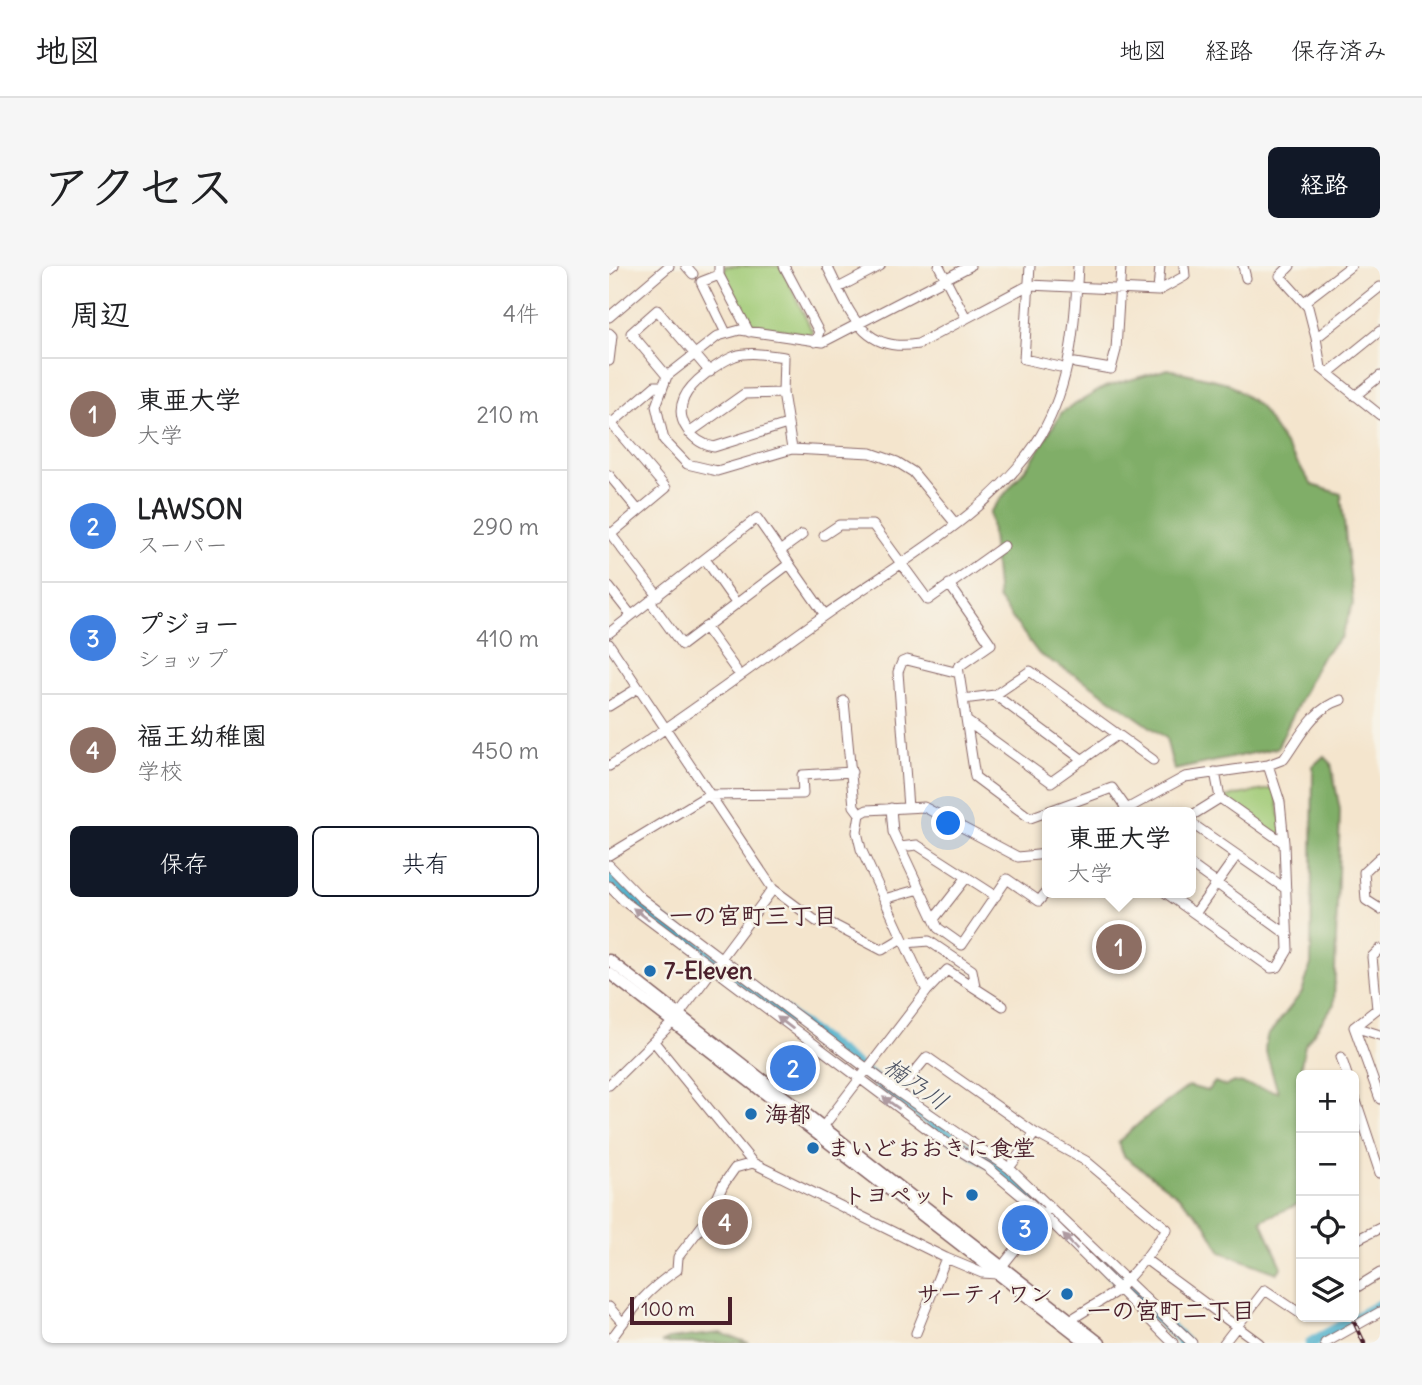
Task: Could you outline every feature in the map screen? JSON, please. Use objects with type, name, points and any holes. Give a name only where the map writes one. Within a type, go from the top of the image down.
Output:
[{"type":"main road","points":[[609,960],[676,1018],[1000,1270],[1100,1343]]},
{"type":"main road","points":[[609,973],[676,1018]]},
{"type":"main road","points":[[1068,1322],[1087,1343]]},
{"type":"street","points":[[609,270],[614,266]]},
{"type":"street","points":[[609,317],[669,266]]},
{"type":"street","points":[[686,266],[693,274]]},
{"type":"street","points":[[785,266],[819,332],[815,342]]},
{"type":"street","points":[[827,266],[857,325],[879,342],[903,346],[918,344],[1029,285],[1158,290],[1185,276],[1184,266]]},
{"type":"street","points":[[838,288],[880,266]]},
{"type":"street","points":[[939,266],[966,318]]},
{"type":"street","points":[[955,523],[920,478],[897,462],[857,451],[792,449],[728,470],[707,470],[687,464],[674,453],[661,432],[656,406],[661,386],[667,376],[694,353],[726,333],[740,330],[823,342],[970,266]]},
{"type":"street","points":[[1030,266],[1024,359],[1060,367]]},
{"type":"street","points":[[609,766],[955,523],[1011,476],[1047,425],[1069,360],[1078,266]]},
{"type":"street","points":[[1075,363],[1111,369],[1116,350],[1121,266]]},
{"type":"street","points":[[1158,290],[1160,266]]},
{"type":"street","points":[[1244,266],[1246,278]]},
{"type":"street","points":[[1290,266],[1280,276],[1304,302],[1316,338],[1321,368],[1380,415]]},
{"type":"street","points":[[1304,302],[1351,266]]},
{"type":"street","points":[[726,333],[701,282],[719,270],[749,332]]},
{"type":"street","points":[[1316,338],[1380,287]]},
{"type":"street","points":[[667,376],[631,333],[657,310],[710,372]]},
{"type":"street","points":[[1328,373],[1380,331]]},
{"type":"street","points":[[609,333],[612,337],[609,361]]},
{"type":"street","points":[[787,424],[720,446],[703,444],[689,433],[681,416],[684,397],[710,372],[735,356],[747,354],[784,357],[783,393],[792,449]]},
{"type":"street","points":[[1355,396],[1380,376]]},
{"type":"street","points":[[661,386],[655,386],[610,422],[666,488],[610,533],[682,645],[789,564]]},
{"type":"street","points":[[689,433],[744,394],[783,393]]},
{"type":"street","points":[[609,475],[638,510]]},
{"type":"street","points":[[609,633],[757,518],[825,615]]},
{"type":"street","points":[[824,535],[839,525],[873,525],[928,600],[1004,546]]},
{"type":"street","points":[[780,551],[801,536]]},
{"type":"street","points":[[705,559],[736,603]]},
{"type":"street","points":[[949,584],[991,644],[958,667],[975,776],[1030,818],[1042,814]]},
{"type":"street","points":[[609,587],[631,615]]},
{"type":"street","points":[[705,627],[736,670]]},
{"type":"street","points":[[609,644],[773,889],[816,921],[832,924],[882,950],[904,941],[929,941],[972,970],[975,986]]},
{"type":"street","points":[[908,808],[899,666],[902,662],[912,660],[959,673]]},
{"type":"street","points":[[963,699],[995,695],[1030,671],[1153,760]]},
{"type":"street","points":[[609,706],[638,688]]},
{"type":"street","points":[[995,695],[1083,760]]},
{"type":"street","points":[[1133,807],[1185,777],[1268,765],[1284,759],[1295,737],[1318,714],[1341,700]]},
{"type":"street","points":[[844,701],[854,806],[860,814]]},
{"type":"street","points":[[968,722],[1051,782],[1117,735]]},
{"type":"street","points":[[1173,898],[1271,968],[1278,967],[1288,950],[1284,843],[1280,802],[1268,765]]},
{"type":"street","points":[[609,855],[708,795],[803,794],[802,775],[852,772]]},
{"type":"street","points":[[1216,772],[1220,798],[1284,843]]},
{"type":"street","points":[[1060,807],[1112,788],[1124,807]]},
{"type":"street","points":[[1196,813],[1220,798]]},
{"type":"street","points":[[927,991],[859,844],[856,821],[860,814],[867,810],[924,807],[1018,856],[1042,854]]},
{"type":"street","points":[[891,808],[893,832],[938,928],[962,945],[1007,879],[1039,901],[1042,897]]},
{"type":"street","points":[[1196,826],[1286,889]]},
{"type":"street","points":[[900,847],[917,845],[996,896]]},
{"type":"street","points":[[1197,911],[1237,855]]},
{"type":"street","points":[[1380,857],[1364,872],[1366,900],[1380,909]]},
{"type":"street","points":[[609,865],[624,884],[718,965],[863,1073],[898,1092],[1009,1168],[1051,1205],[1126,1282],[1192,1343]]},
{"type":"street","points":[[1196,869],[1288,935]]},
{"type":"street","points":[[934,919],[967,877]]},
{"type":"street","points":[[609,886],[863,1073],[942,1140],[986,1167],[1043,1214],[1117,1291],[1173,1343]]},
{"type":"street","points":[[609,1085],[655,1043],[676,1018],[773,889]]},
{"type":"street","points":[[884,899],[920,889]]},
{"type":"street","points":[[1355,1027],[1377,1009],[1372,957],[1380,949]]},
{"type":"street","points":[[821,1129],[927,991],[947,970],[1003,1006]]},
{"type":"street","points":[[1355,1027],[1380,1035]]},
{"type":"street","points":[[1355,1027],[1380,1099]]},
{"type":"street","points":[[655,1043],[753,1163],[982,1273],[1000,1270],[1051,1205]]},
{"type":"street","points":[[898,1092],[927,1057],[1035,1133],[1086,1161],[1167,1229],[1117,1291],[1068,1322]]},
{"type":"street","points":[[1341,1057],[1345,1070]]},
{"type":"street","points":[[1359,1110],[1380,1173]]},
{"type":"street","points":[[1009,1168],[1035,1133]]},
{"type":"street","points":[[609,1342],[621,1321],[659,1282],[677,1270],[678,1257],[704,1224],[735,1168],[753,1163]]},
{"type":"street","points":[[1359,1238],[1380,1227]]},
{"type":"street","points":[[916,1333],[946,1258]]},
{"type":"street","points":[[1145,1259],[1259,1343]]},
{"type":"street","points":[[1359,1286],[1380,1273]]},
{"type":"street","points":[[1224,1343],[1265,1290],[1296,1311]]},
{"type":"street","points":[[609,1307],[621,1321]]},
{"type":"street","points":[[1325,1343],[1380,1312]]},
{"type":"green space","points":[[725,266],[781,266],[813,333],[809,335],[750,323],[724,273]]},
{"type":"green space","points":[[1168,369],[1228,383],[1260,407],[1312,485],[1341,494],[1353,604],[1341,637],[1320,659],[1277,748],[1174,770],[1166,738],[1088,683],[1039,654],[998,599],[990,512],[1031,462],[1062,412],[1105,387]]},
{"type":"green space","points":[[1324,756],[1331,763],[1340,810],[1334,1004],[1305,1045],[1301,1065],[1303,1070],[1296,1070],[1296,1205],[1261,1220],[1282,1267],[1277,1273],[1221,1252],[1204,1222],[1177,1195],[1124,1156],[1118,1142],[1189,1086],[1207,1091],[1215,1082],[1225,1086],[1234,1082],[1278,1092],[1265,1049],[1267,1037],[1302,992],[1311,964],[1313,766]]},
{"type":"green space","points":[[1276,788],[1284,843],[1220,798]]},
{"type":"green space","points":[[720,1333],[749,1343],[661,1343],[669,1339]]},
{"type":"waterway","name":"楠乃川","points":[[609,877],[625,893],[959,1143],[1014,1179],[1185,1343]]},
{"type":"waterway","name":"楠乃川","points":[[1311,1343],[1380,1305]]},
{"type":"railway","points":[[1354,1322],[1364,1343]]},
{"type":"place","name":"東亜大学","points":[[1119,947]]},
{"type":"place","name":"7-Eleven","points":[[650,971]]},
{"type":"place","name":"LAWSON","points":[[793,1068]]},
{"type":"place","name":"海都","points":[[751,1114]]},
{"type":"place","name":"まいどおおきに食堂","points":[[813,1148]]},
{"type":"place","name":"トヨペット","points":[[972,1195]]},
{"type":"place","name":"福王幼稚園","points":[[725,1222]]},
{"type":"place","name":"プジョー","points":[[1025,1228]]},
{"type":"place","name":"サーティワン","points":[[1067,1294]]},
{"type":"district","name":"一の宮町三丁目","points":[[753,916]]},
{"type":"district","name":"一の宮町二丁目","points":[[1171,1311]]}]
